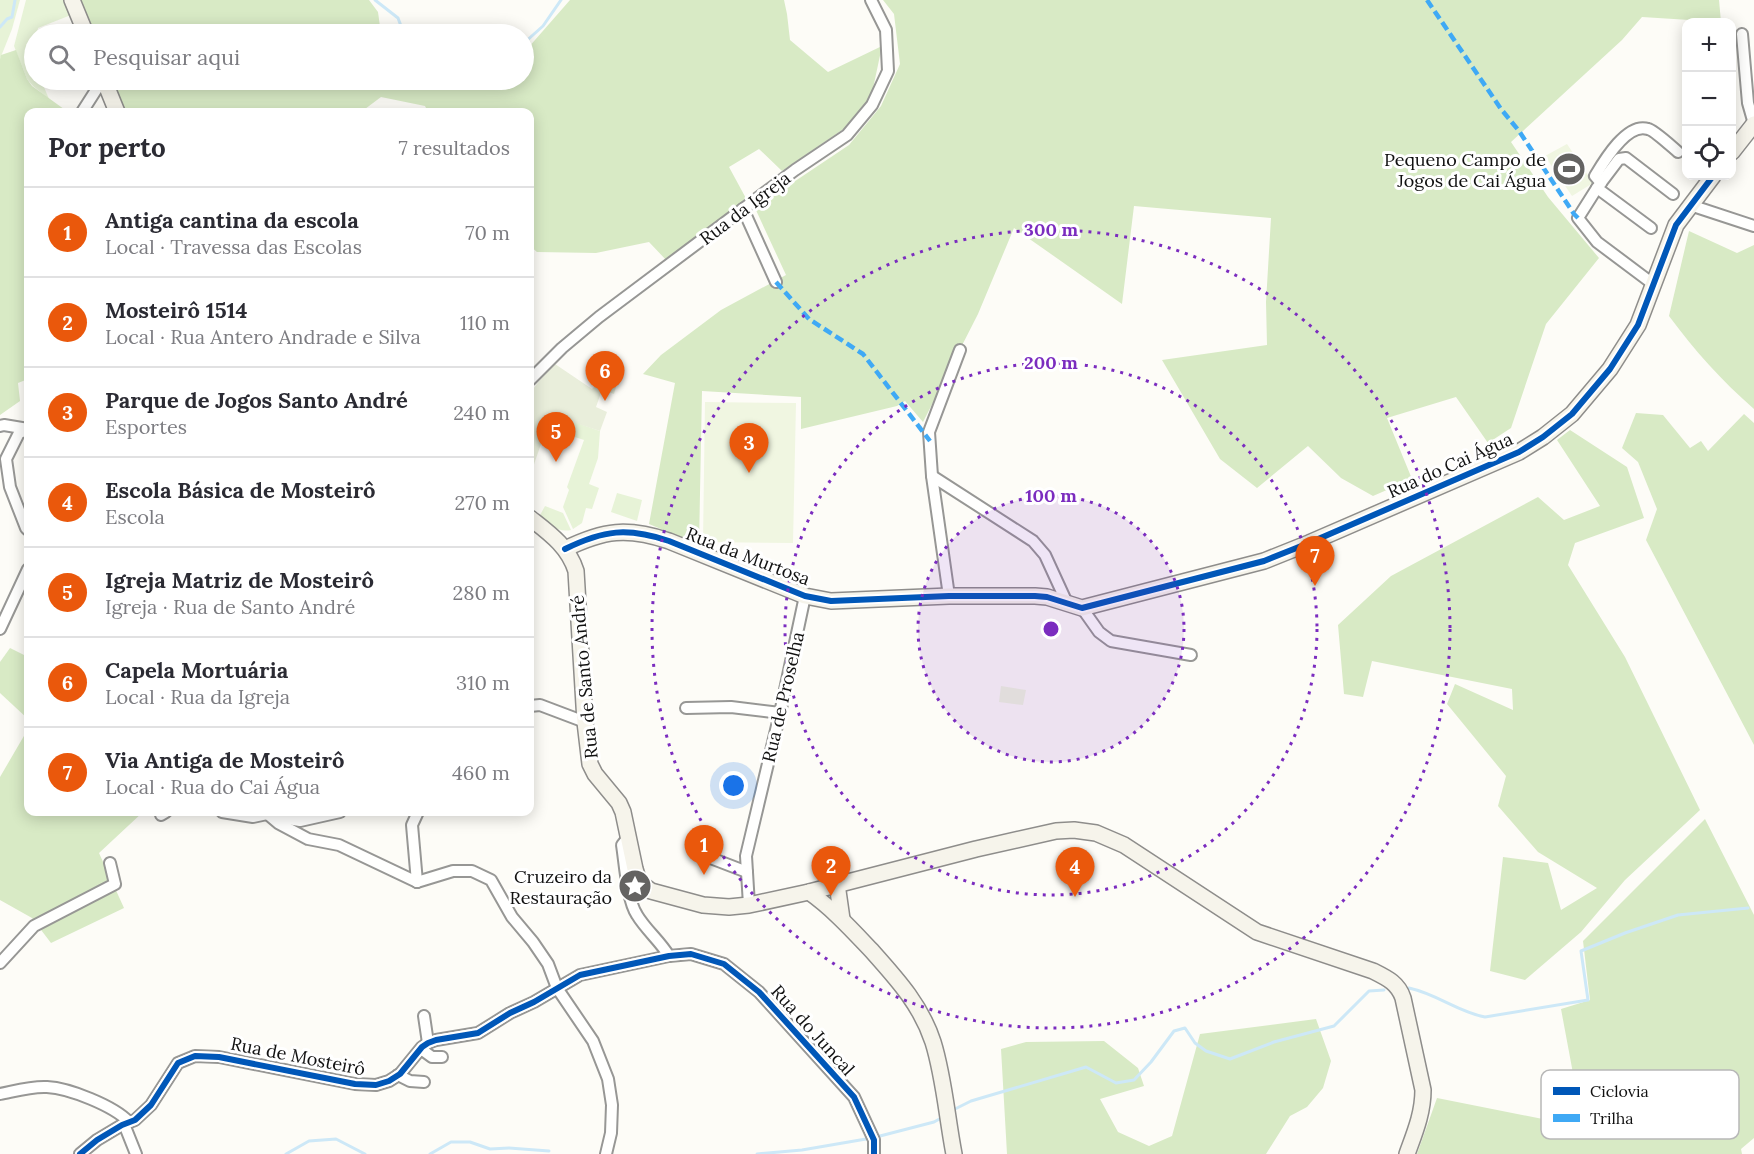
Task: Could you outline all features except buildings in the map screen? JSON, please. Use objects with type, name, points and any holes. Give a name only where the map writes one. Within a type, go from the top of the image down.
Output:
[{"type":"street","points":[[72,0],[82,24]]},
{"type":"street","name":"Rua da Igreja","points":[[534,376],[599,316],[795,170],[847,135],[872,105],[888,71],[886,30],[871,0]]},
{"type":"street","points":[[1736,146],[1754,124],[1748,103],[1742,34]]},
{"type":"street","points":[[85,108],[96,90]]},
{"type":"street","points":[[108,90],[115,108]]},
{"type":"street","points":[[1651,228],[1599,186],[1595,176],[1624,137],[1637,129],[1649,129],[1678,152]]},
{"type":"street","points":[[1653,285],[1597,242],[1578,218],[1619,159],[1626,158],[1673,194]]},
{"type":"street","name":"Rua do Cai Água","points":[[1082,608],[1264,561],[1519,452],[1543,437],[1572,414],[1610,369],[1638,325],[1672,232],[1710,180]]},
{"type":"street","points":[[1690,205],[1754,226]]},
{"type":"street","points":[[743,209],[776,282]]},
{"type":"street","points":[[949,596],[932,477],[929,432],[960,350]]},
{"type":"street","points":[[0,426],[24,429]]},
{"type":"street","points":[[24,431],[19,433],[6,459],[10,487],[24,523]]},
{"type":"street","points":[[932,477],[1033,541],[1045,555],[1067,603],[1082,608],[1099,632],[1111,641],[1191,655]]},
{"type":"street","name":"Rua de Santo André","points":[[534,521],[557,539],[571,558],[576,571],[585,722],[590,764],[595,774],[619,803],[630,841],[634,869],[639,882],[651,891],[703,905],[729,907],[749,905],[1056,831],[1096,832],[1124,845],[1257,932],[1373,971],[1396,985],[1403,998],[1423,1090],[1420,1119],[1407,1154]]},
{"type":"street","name":"Rua da Murtosa","points":[[565,549],[583,540],[616,531],[632,531],[686,548],[806,596],[831,600],[1035,596],[1067,603]]},
{"type":"street","points":[[0,629],[24,578]]},
{"type":"street","name":"Rua de Proselha","points":[[749,905],[746,856],[806,596]]},
{"type":"street","points":[[534,706],[540,705],[585,722]]},
{"type":"street","points":[[686,708],[731,707],[780,713]]},
{"type":"street","points":[[243,816],[253,818],[257,816]]},
{"type":"street","points":[[270,816],[278,823],[308,839],[339,845],[417,882],[453,871],[471,871],[491,880],[512,917],[548,964],[558,988],[593,1041],[608,1079],[612,1105],[611,1133],[606,1154]]},
{"type":"street","points":[[275,816],[300,821],[322,816]]},
{"type":"street","points":[[416,816],[412,825],[417,882]]},
{"type":"street","points":[[630,841],[622,845],[635,912],[669,956]]},
{"type":"street","points":[[695,852],[747,872]]},
{"type":"street","points":[[0,963],[34,926],[115,884],[110,862]]},
{"type":"street","points":[[837,884],[842,919]]},
{"type":"street","points":[[809,892],[842,919],[899,982],[924,1020],[933,1043],[954,1154]]},
{"type":"street","name":"Rua do Juncal","points":[[558,988],[580,975],[669,956],[691,954],[724,964],[759,992],[854,1097],[874,1140],[874,1154]]},
{"type":"street","points":[[425,1046],[436,1040],[478,1033],[558,988]]},
{"type":"street","points":[[424,1016],[425,1046],[432,1057],[442,1057]]},
{"type":"street","name":"Rua de Mosteirô","points":[[80,1154],[97,1140],[135,1120],[150,1105],[178,1063],[195,1056],[219,1057],[355,1084],[376,1085],[398,1075],[425,1046]]},
{"type":"street","points":[[398,1075],[410,1081],[424,1082]]},
{"type":"street","points":[[0,1094],[46,1087],[84,1096],[122,1115],[127,1123],[136,1154]]},
{"type":"green space","points":[[0,0],[20,0],[0,59]]},
{"type":"green space","points":[[26,0],[65,0],[71,15],[48,24],[24,24],[24,71],[14,46]]},
{"type":"green space","points":[[78,0],[369,0],[378,12],[380,24],[88,24]]},
{"type":"green space","points":[[570,0],[784,0],[790,40],[828,72],[882,46],[871,98],[848,126],[782,171],[759,149],[729,167],[748,202],[668,262],[649,242],[596,253],[537,252],[534,249],[534,108],[426,108],[381,97],[366,108],[122,108],[114,90],[534,90],[534,41]]},
{"type":"green space","points":[[883,0],[1719,0],[1721,18],[1682,20],[1642,17],[1622,40],[1511,142],[1548,197],[1599,258],[1546,324],[1511,428],[1488,443],[1456,397],[1387,418],[1412,479],[1373,496],[1341,478],[1308,446],[1257,488],[1220,459],[1162,360],[1267,345],[1266,302],[1271,218],[1134,206],[1122,304],[1014,228],[978,314],[923,422],[905,401],[897,406],[801,429],[801,397],[702,391],[699,545],[649,524],[675,383],[643,374],[661,355],[721,310],[786,275],[755,208],[849,145],[881,106],[900,64],[894,14]]},
{"type":"green space","points":[[16,50],[24,71],[24,90],[38,90],[62,108],[24,108],[24,381],[18,383],[20,401],[0,415],[0,59],[1,55]]},
{"type":"green space","points":[[38,90],[45,90],[49,99]]},
{"type":"green space","name":"Pequeno Campo de Jogos de Cai Água","points":[[1567,144],[1593,183],[1572,196],[1545,156]]},
{"type":"green space","points":[[1689,231],[1737,253],[1754,245],[1754,409],[1709,365],[1669,316]]},
{"type":"green space","points":[[555,364],[592,389],[600,381],[616,387],[614,394],[602,390],[596,407],[607,412],[600,431],[551,415],[534,464],[534,388]]},
{"type":"green space","points":[[705,402],[796,403],[793,543],[703,542]]},
{"type":"green space","points":[[1636,413],[1663,415],[1690,448],[1701,441],[1708,451],[1744,414],[1754,423],[1754,745],[1646,540],[1657,509],[1638,462],[1622,448]]},
{"type":"green space","points":[[551,414],[600,431],[598,458],[589,484],[599,488],[592,509],[586,508],[582,523],[573,529],[563,507],[569,490],[567,487],[584,440],[547,428]]},
{"type":"green space","points":[[1570,430],[1627,467],[1644,518],[1575,543],[1568,565],[1625,657],[1700,810],[1625,880],[1581,932],[1525,980],[1490,971],[1503,857],[1548,863],[1561,910],[1597,888],[1538,852],[1498,806],[1506,776],[1447,704],[1455,684],[1513,710],[1512,689],[1372,661],[1363,697],[1344,694],[1338,625],[1391,576],[1538,497],[1564,520],[1600,506],[1557,440]]},
{"type":"green space","points":[[617,493],[642,500],[637,521],[611,512]]},
{"type":"green space","points":[[545,506],[563,513],[571,530],[558,529],[539,517]]},
{"type":"green space","points":[[10,648],[24,655],[24,715],[0,693],[0,662]]},
{"type":"green space","points":[[1001,686],[1026,690],[1023,705],[999,702]]},
{"type":"green space","points":[[24,736],[24,816],[139,816],[99,853],[124,908],[51,943],[32,918],[0,900],[0,777]]},
{"type":"green space","points":[[1705,819],[1754,915],[1754,1138],[1741,1149],[1742,1154],[1417,1154],[1437,1098],[1541,1119],[1541,1139],[1739,1139],[1739,1070],[1572,1070],[1561,1009],[1590,1000],[1583,941]]},
{"type":"green space","points":[[1316,1019],[1331,1061],[1323,1088],[1307,1107],[1290,1116],[1266,1154],[1007,1154],[1001,1049],[1026,1042],[1104,1041],[1138,1068],[1144,1086],[1100,1099],[1118,1132],[1149,1146],[1172,1136],[1200,1034]]},
{"type":"waterway","points":[[0,27],[12,17],[15,0]]},
{"type":"waterway","points":[[375,0],[398,18],[400,24]]},
{"type":"waterway","points":[[534,34],[543,26],[561,0]]},
{"type":"waterway","points":[[1409,988],[1485,1017],[1588,1000],[1581,951],[1678,915],[1748,908]]},
{"type":"waterway","points":[[953,1110],[971,1101],[1086,1067],[1116,1083],[1134,1080],[1174,1031],[1185,1028],[1195,1043],[1206,1051],[1230,1059],[1274,1042],[1334,1026],[1369,991],[1384,990]]},
{"type":"waterway","points":[[880,1136],[934,1122],[943,1117]]},
{"type":"waterway","points":[[286,1154],[309,1141],[336,1139],[365,1154]]},
{"type":"waterway","points":[[757,1154],[802,1150],[866,1139]]},
{"type":"waterway","points":[[430,1154],[451,1142],[470,1142],[490,1149],[549,1151]]},
{"type":"marked path","points":[[1427,0],[1578,218]]},
{"type":"marked path","points":[[776,282],[809,319],[863,354],[930,441]]},
{"type":"cycle path","points":[[565,549],[604,534],[628,532],[669,541],[805,596],[831,601],[949,596],[1035,596],[1047,597],[1082,608],[1264,561],[1519,452],[1572,414],[1610,369],[1638,325],[1676,225],[1710,180]]},
{"type":"cycle path","points":[[80,1154],[97,1140],[135,1120],[151,1105],[178,1063],[195,1056],[219,1057],[355,1084],[376,1085],[400,1074],[428,1043],[478,1033],[580,975],[669,956],[691,954],[724,964],[759,992],[854,1097],[874,1140],[874,1154]]},
{"type":"place","name":"Pequeno Campo de Jogos de Cai Água","points":[[1569,169]]},
{"type":"place","name":"Capela Mortuária","points":[[605,401]]},
{"type":"place","name":"Igreja Matriz de Mosteirô","points":[[556,462]]},
{"type":"place","name":"Parque de Jogos Santo André","points":[[749,473]]},
{"type":"place","name":"Via Antiga de Mosteirô","points":[[1315,586]]},
{"type":"place","name":"Antiga cantina da escola","points":[[704,875]]},
{"type":"place","name":"Cruzeiro da Restauração","points":[[635,886]]},
{"type":"place","name":"Mosteirô 1514","points":[[831,896]]},
{"type":"place","name":"Escola Básica de Mosteirô","points":[[1075,897]]}]
